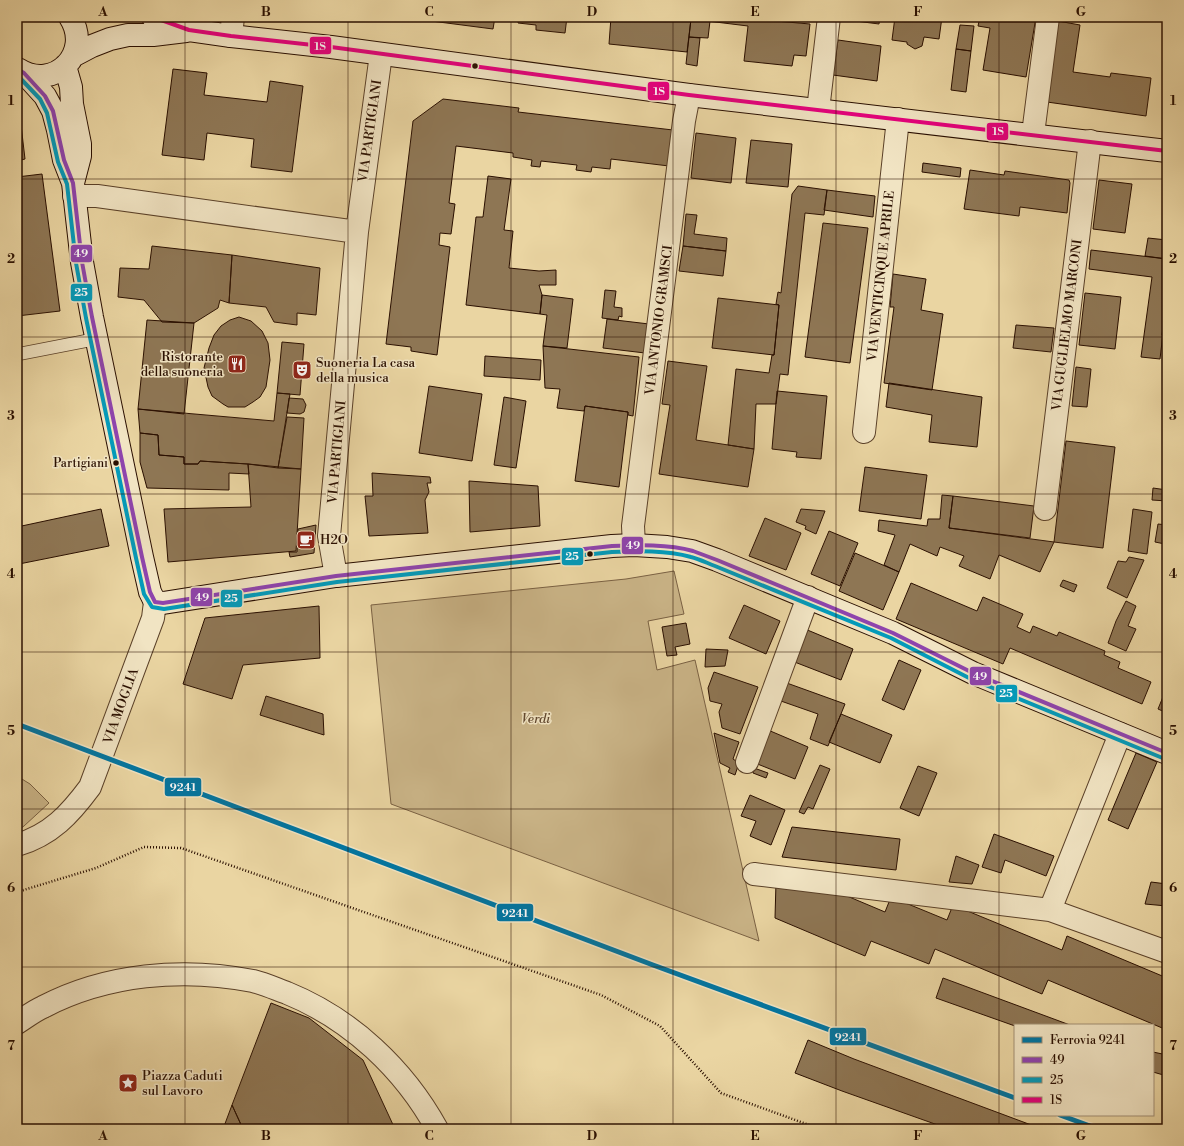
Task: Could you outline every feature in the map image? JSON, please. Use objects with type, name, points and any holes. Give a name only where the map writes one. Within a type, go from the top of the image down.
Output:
[{"type":"street","points":[[70,17],[77,34],[77,44],[69,61],[72,104],[80,144],[80,156],[74,190]]},
{"type":"street","points":[[153,17],[189,30]]},
{"type":"street","points":[[818,110],[829,17]]},
{"type":"street","points":[[1033,134],[1048,17]]},
{"type":"street","points":[[21,71],[36,77],[48,76],[60,71],[69,61],[92,46],[110,39],[128,35],[153,35],[189,30],[232,27],[381,54],[690,95],[1033,134],[1167,151]]},
{"type":"street","name":"VIA PARTIGIANI","points":[[336,576],[329,536],[356,232],[381,54]]},
{"type":"street","points":[[21,71],[45,96],[53,111],[64,160],[74,190],[82,262],[96,338],[142,557],[150,592],[155,602],[163,603],[336,576],[612,546],[634,545],[667,547],[692,552],[717,560],[808,597],[892,633],[973,673],[1167,753]]},
{"type":"street","name":"VIA ANTONIO GRAMSCI","points":[[634,545],[633,526],[684,121],[690,95]]},
{"type":"street","name":"VIA VENTICINQUE APRILE","points":[[864,432],[898,119]]},
{"type":"street","name":"VIA GUGLIELMO MARCONI","points":[[1045,510],[1090,141]]},
{"type":"street","points":[[74,190],[97,196],[356,232]]},
{"type":"street","points":[[746,762],[808,597]]},
{"type":"street","name":"VIA MOGLIA","points":[[17,845],[44,835],[61,821],[78,803],[90,787],[153,618],[155,602]]},
{"type":"street","points":[[1050,910],[1120,734]]},
{"type":"street","points":[[754,874],[1050,910],[1167,952]]},
{"type":"street","points":[[17,1023],[42,1007],[70,995],[96,986],[125,980],[156,976],[189,975],[219,977],[254,982],[302,999],[355,1032],[377,1050],[397,1072],[418,1099],[438,1129]]},
{"type":"lane","points":[[20,354],[96,338]]},
{"type":"path","points":[[17,892],[96,868],[144,847],[181,848],[601,995],[660,1026],[721,1093],[820,1129]]},
{"type":"green space","name":"Verdi","points":[[674,571],[684,614],[648,621],[657,670],[695,660],[759,941],[391,804],[371,605],[626,579]]},
{"type":"green space","points":[[17,776],[30,784],[49,803],[17,831]]},
{"type":"building","points":[[408,17],[495,17],[493,29]]},
{"type":"building","points":[[519,17],[567,17],[565,33],[536,30],[536,25],[518,23]]},
{"type":"building","points":[[611,17],[765,17],[764,20],[810,24],[806,56],[794,55],[792,66],[744,61],[748,26],[691,19],[687,52],[609,44]]},
{"type":"building","points":[[840,17],[880,17],[879,24],[840,19]]},
{"type":"building","points":[[895,17],[942,17],[939,39],[924,37],[922,46],[915,49],[907,44],[907,42],[892,40]]},
{"type":"building","points":[[980,17],[1036,17],[1026,77],[983,70],[990,28],[978,26]]},
{"type":"building","points":[[691,19],[710,21],[708,38],[689,37]]},
{"type":"building","points":[[1058,21],[1080,25],[1073,72],[1110,77],[1111,73],[1151,78],[1146,116],[1047,102]]},
{"type":"building","points":[[960,25],[974,26],[971,51],[956,49]]},
{"type":"building","points":[[689,37],[700,38],[697,66],[686,64]]},
{"type":"building","points":[[838,40],[881,46],[877,81],[833,75]]},
{"type":"building","points":[[956,49],[971,51],[966,92],[951,90]]},
{"type":"building","points":[[173,69],[207,73],[204,95],[267,102],[270,81],[303,86],[292,172],[251,167],[254,139],[207,133],[204,160],[162,155]]},
{"type":"building","points":[[443,99],[519,108],[518,112],[673,130],[669,166],[611,159],[610,169],[592,167],[591,172],[576,170],[577,165],[541,161],[540,167],[531,166],[532,160],[513,157],[513,153],[456,146],[449,203],[455,204],[451,234],[440,233],[439,245],[450,247],[437,355],[411,351],[411,347],[386,344],[413,121]]},
{"type":"building","points":[[21,125],[25,159],[17,161],[17,126]]},
{"type":"building","points":[[696,133],[736,138],[731,183],[691,178]]},
{"type":"building","points":[[751,140],[792,144],[788,187],[746,183]]},
{"type":"building","points":[[923,163],[961,168],[960,177],[922,172]]},
{"type":"building","points":[[970,170],[1004,175],[1005,171],[1069,180],[1067,213],[1020,207],[1019,216],[964,209]]},
{"type":"building","points":[[42,174],[60,311],[17,316],[17,177]]},
{"type":"building","points":[[488,176],[511,179],[504,230],[513,231],[509,268],[539,271],[556,270],[556,285],[539,285],[542,295],[540,314],[466,305],[476,217],[483,217]]},
{"type":"building","points":[[1099,180],[1132,184],[1125,233],[1093,229]]},
{"type":"building","points":[[798,186],[827,190],[824,215],[805,213],[788,375],[780,374],[776,404],[756,404],[754,449],[728,445],[736,369],[769,373],[772,355],[774,355],[779,305],[776,304],[778,292],[781,293],[792,194]]},
{"type":"building","points":[[827,190],[875,196],[873,217],[824,210]]},
{"type":"building","points":[[686,214],[697,215],[694,234],[727,238],[726,251],[683,246]]},
{"type":"building","points":[[823,223],[868,228],[850,363],[805,357]]},
{"type":"building","points":[[1148,238],[1167,240],[1167,259],[1145,256]]},
{"type":"building","points":[[152,246],[232,255],[229,303],[220,300],[218,308],[194,323],[162,322],[144,300],[118,297],[120,268],[149,269]]},
{"type":"building","points":[[683,246],[726,251],[723,276],[679,271]]},
{"type":"building","points":[[1091,250],[1167,259],[1167,299],[1160,359],[1141,357],[1152,277],[1089,269]]},
{"type":"building","points":[[232,255],[320,268],[316,315],[297,313],[297,325],[274,322],[266,307],[229,303]]},
{"type":"building","points":[[893,274],[926,279],[921,310],[943,314],[932,390],[884,383],[894,307],[890,307]]},
{"type":"building","points":[[605,290],[616,291],[614,307],[622,308],[622,317],[619,316],[618,320],[602,318]]},
{"type":"building","points":[[1085,293],[1121,297],[1115,349],[1079,345]]},
{"type":"building","points":[[542,295],[573,299],[567,348],[543,346],[547,315],[540,314]]},
{"type":"building","points":[[718,298],[779,305],[774,355],[712,348]]},
{"type":"building","points":[[1165,311],[1167,311],[1167,336],[1162,335]]},
{"type":"building","name":"Ristorante della suoneria","points":[[239,317],[251,321],[262,331],[268,343],[270,360],[266,387],[260,397],[245,407],[228,407],[212,396],[208,387],[204,368],[214,335],[221,326],[230,320]]},
{"type":"building","points":[[607,319],[649,324],[645,353],[603,348]]},
{"type":"building","points":[[147,320],[194,323],[184,414],[138,409]]},
{"type":"building","points":[[1016,325],[1054,328],[1051,352],[1013,348]]},
{"type":"building","points":[[282,342],[304,344],[300,395],[277,393]]},
{"type":"building","points":[[543,346],[639,357],[633,416],[628,415],[628,412],[585,406],[584,411],[557,408],[560,389],[545,388]]},
{"type":"building","points":[[485,356],[541,360],[540,380],[484,376]]},
{"type":"building","points":[[668,361],[707,366],[696,440],[754,449],[748,487],[659,474],[670,405],[662,404]]},
{"type":"building","points":[[1076,367],[1091,369],[1087,407],[1072,406]]},
{"type":"building","points":[[889,383],[982,397],[977,447],[929,442],[932,415],[886,407]]},
{"type":"building","points":[[429,386],[482,394],[472,461],[419,453]]},
{"type":"building","points":[[777,391],[827,396],[821,459],[796,457],[797,452],[772,449]]},
{"type":"building","points":[[277,393],[290,394],[278,468],[248,464],[200,461],[198,464],[184,464],[184,457],[159,455],[158,435],[140,433],[138,409],[274,421]]},
{"type":"building","points":[[504,397],[526,401],[516,468],[494,465]]},
{"type":"building","points":[[289,398],[303,399],[306,405],[304,412],[300,414],[287,413]]},
{"type":"building","points":[[585,406],[628,412],[619,487],[575,481]]},
{"type":"building","points":[[287,417],[304,418],[301,469],[278,468]]},
{"type":"building","points":[[140,433],[158,435],[159,455],[184,457],[184,464],[198,464],[200,461],[248,464],[249,474],[229,473],[229,490],[147,488],[140,462]]},
{"type":"building","points":[[1066,441],[1115,447],[1103,548],[1054,542]]},
{"type":"building","points":[[248,464],[301,469],[296,551],[168,562],[164,509],[251,507]]},
{"type":"building","points":[[865,467],[927,475],[921,519],[859,511]]},
{"type":"building","points":[[372,473],[430,477],[431,483],[427,483],[429,492],[425,500],[428,533],[369,536],[365,496],[373,496]]},
{"type":"building","points":[[469,481],[538,486],[540,526],[470,532]]},
{"type":"building","points":[[1153,488],[1167,490],[1167,501],[1152,500]]},
{"type":"building","points":[[942,495],[953,496],[949,528],[1054,542],[1040,572],[999,555],[990,579],[959,566],[964,556],[940,547],[937,556],[910,544],[899,572],[884,565],[895,535],[878,531],[879,520],[927,526],[928,519],[940,519]]},
{"type":"building","points":[[953,496],[1034,506],[1030,538],[949,528]]},
{"type":"building","points":[[101,509],[109,546],[19,564],[17,554],[17,527]]},
{"type":"building","points":[[801,509],[825,511],[816,534],[805,529],[806,526],[796,522]]},
{"type":"building","points":[[1133,509],[1152,512],[1147,554],[1128,551]]},
{"type":"building","points":[[765,518],[801,533],[786,570],[749,556]]},
{"type":"building","points":[[1158,524],[1167,525],[1165,544],[1155,542]]},
{"type":"building","name":"H2O","points":[[316,525],[314,553],[290,557],[289,552],[297,552],[298,529]]},
{"type":"building","points":[[829,531],[858,543],[840,586],[811,574]]},
{"type":"building","points":[[855,553],[899,572],[883,610],[839,591]]},
{"type":"building","points":[[1129,557],[1144,560],[1127,598],[1107,588],[1118,561],[1126,562]]},
{"type":"building","points":[[1063,580],[1077,585],[1074,592],[1060,586]]},
{"type":"building","points":[[911,583],[977,611],[983,597],[1023,614],[1017,627],[1030,633],[1033,626],[1057,636],[1059,632],[1105,651],[1104,655],[1120,662],[1118,668],[1151,682],[1142,704],[1010,648],[1003,664],[896,619]]},
{"type":"building","points":[[1126,601],[1136,606],[1128,626],[1136,629],[1126,651],[1108,643],[1116,621]]},
{"type":"building","points":[[744,605],[780,621],[766,654],[729,638]]},
{"type":"building","points":[[319,606],[320,658],[243,665],[232,699],[183,684],[205,618]]},
{"type":"building","points":[[686,623],[690,644],[675,647],[677,655],[667,656],[662,627]]},
{"type":"building","points":[[805,629],[853,649],[841,680],[792,661]]},
{"type":"building","points":[[706,649],[728,650],[725,666],[705,667]]},
{"type":"building","points":[[899,660],[921,670],[904,710],[882,700]]},
{"type":"building","points":[[714,672],[758,687],[740,734],[722,728],[719,712],[722,704],[710,701],[708,688]]},
{"type":"building","points":[[784,682],[845,704],[828,746],[810,739],[818,714],[778,700]]},
{"type":"building","points":[[1167,687],[1167,713],[1158,709]]},
{"type":"building","points":[[266,696],[323,714],[324,735],[260,715]]},
{"type":"building","points":[[841,714],[892,735],[880,763],[829,742]]},
{"type":"building","points":[[768,730],[808,747],[795,779],[755,763]]},
{"type":"building","points":[[714,733],[739,742],[733,759],[739,763],[735,775],[728,772],[730,768],[720,763]]},
{"type":"building","points":[[1136,753],[1157,762],[1128,829],[1108,820]]},
{"type":"building","points":[[820,765],[830,769],[813,809],[808,807],[804,814],[799,812]]},
{"type":"building","points":[[918,766],[937,773],[919,816],[900,808]]},
{"type":"building","points":[[754,768],[768,773],[766,778],[753,773]]},
{"type":"building","points":[[750,795],[785,810],[771,845],[750,836],[756,821],[741,816]]},
{"type":"building","points":[[792,827],[900,839],[896,870],[782,857]]},
{"type":"building","points":[[994,834],[1054,856],[1046,876],[1005,860],[1001,873],[982,867]]},
{"type":"building","points":[[956,856],[979,865],[972,884],[949,882]]},
{"type":"building","points":[[776,882],[828,888],[885,912],[891,897],[947,920],[953,905],[1062,950],[1067,936],[1167,978],[1167,1030],[1048,980],[1042,994],[935,949],[929,964],[871,941],[865,956],[775,918]]},
{"type":"building","points":[[1151,882],[1167,884],[1167,906],[1145,904]]},
{"type":"building","points":[[943,978],[1067,1024],[1014,1024],[1014,1026],[936,998]]},
{"type":"building","points":[[271,1003],[309,1018],[363,1060],[395,1129],[243,1129],[232,1105]]},
{"type":"building","points":[[808,1040],[854,1059],[1042,1129],[969,1129],[958,1125],[957,1129],[949,1129],[842,1091],[795,1073]]},
{"type":"building","points":[[1154,1052],[1167,1055],[1167,1076],[1154,1072]]},
{"type":"building","points":[[232,1105],[243,1129],[223,1129]]},
{"type":"rail line","name":"9241","points":[[17,724],[653,965],[1014,1098]]},
{"type":"rail line","name":"9241","points":[[1063,1116],[1098,1129]]},
{"type":"transit line","name":"1S","points":[[153,17],[189,30],[231,36],[331,47],[689,95],[1167,151]]},
{"type":"transit line","name":"49","points":[[17,69],[24,73],[45,96],[53,111],[64,160],[73,183],[82,262],[92,317],[142,557],[150,592],[155,602],[163,603],[336,576],[612,546],[642,545],[673,547],[693,551],[717,560],[893,633],[973,673],[1167,753]]},
{"type":"transit line","name":"25","points":[[17,76],[40,99],[47,113],[58,162],[67,184],[76,263],[86,318],[144,594],[152,607],[164,609],[337,582],[612,552],[642,551],[672,553],[700,560],[891,638],[971,679],[1165,759]]},
{"type":"place","name":"Ristorante della suoneria","points":[[237,364]]},
{"type":"place","name":"Suoneria La casa della musica","points":[[302,370]]},
{"type":"place","name":"Partigiani","points":[[116,463]]},
{"type":"place","name":"H2O","points":[[306,540]]},
{"type":"place","name":"Piazza Caduti sul Lavoro","points":[[128,1083]]}]
